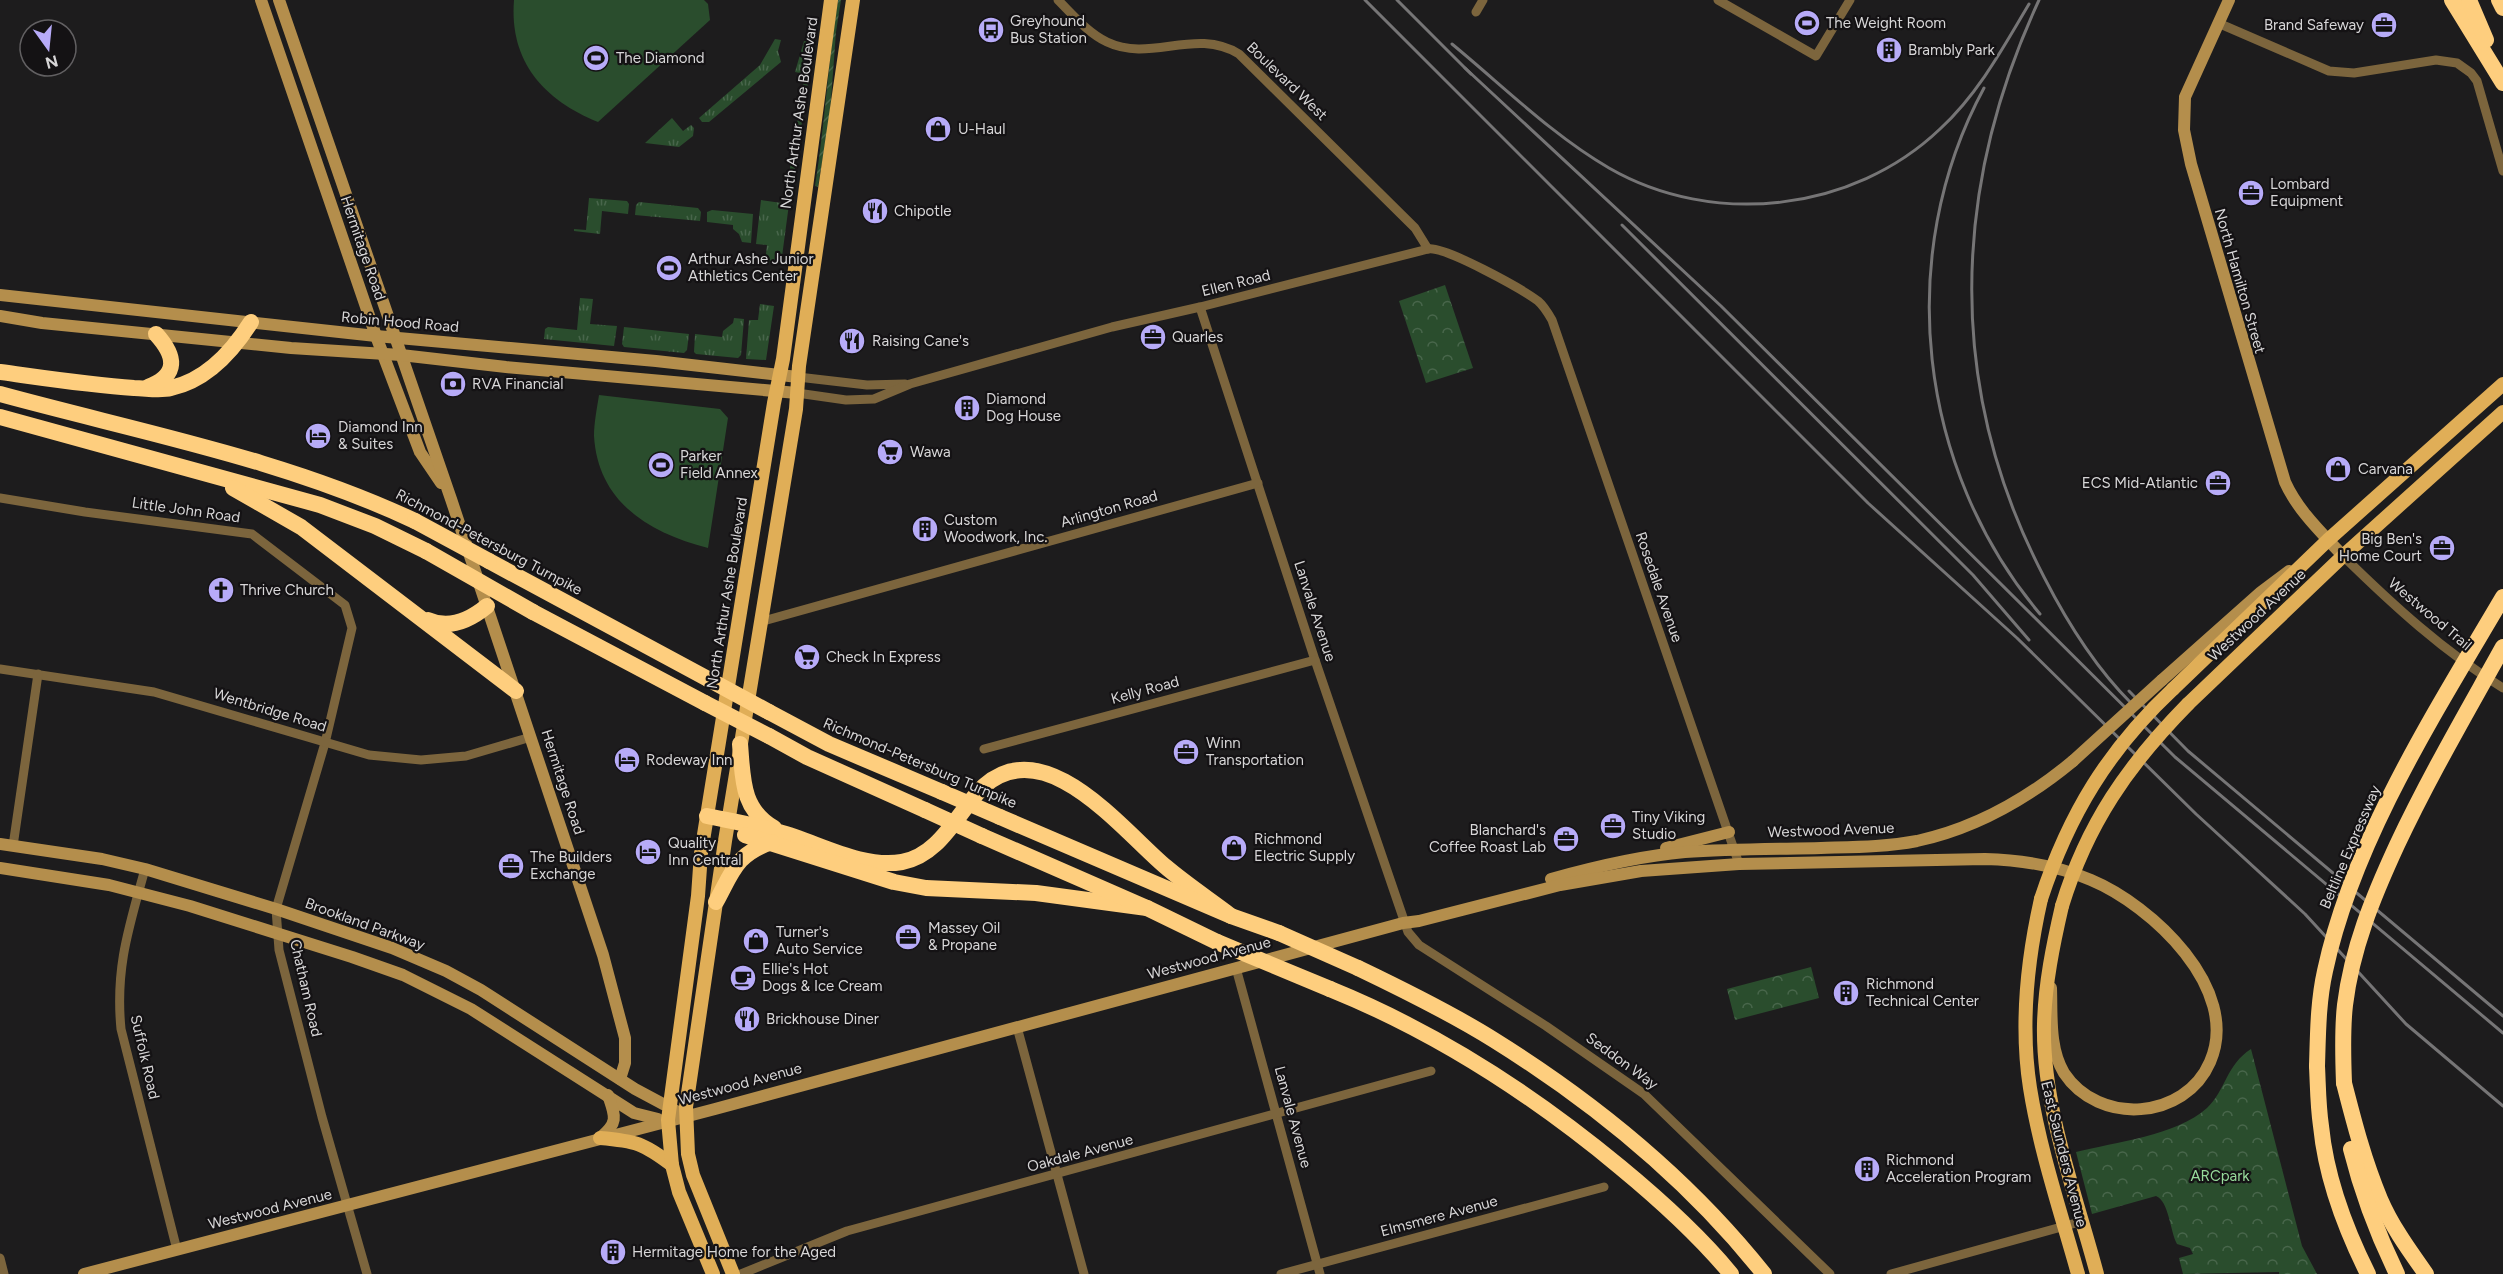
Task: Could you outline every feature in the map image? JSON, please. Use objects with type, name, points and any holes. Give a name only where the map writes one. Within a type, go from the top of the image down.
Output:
[{"type":"highway","points":[[2452,0],[2503,83]]},
{"type":"highway","points":[[2469,0],[2503,77]]},
{"type":"highway","points":[[2499,0],[2503,8]]},
{"type":"highway","points":[[0,372],[110,386],[170,388],[201,376],[222,361],[251,322]]},
{"type":"highway","points":[[146,388],[165,379],[171,368],[170,353],[156,334]]},
{"type":"highway","name":"Richmond-Petersburg Turnpike","points":[[0,393],[259,463],[355,494],[415,521],[829,744],[1232,916],[1279,933],[1430,1003],[1495,1041],[1617,1125],[1704,1208],[1764,1274]]},
{"type":"highway","points":[[0,417],[320,505],[375,526],[426,551],[533,612],[807,757],[1147,908],[1217,942],[1382,1010],[1474,1061],[1571,1126],[1667,1206],[1731,1274]]},
{"type":"highway","points":[[203,472],[255,499],[301,527],[516,691]]},
{"type":"highway","name":"Beltline Expressway","points":[[2367,1273],[2347,1228],[2333,1185],[2321,1127],[2317,1066],[2318,1028],[2324,973],[2345,896],[2384,807],[2503,597]]},
{"type":"highway","points":[[419,615],[435,623],[455,623],[474,617],[487,606]]},
{"type":"highway","points":[[2397,1274],[2380,1239],[2362,1192],[2349,1140],[2343,1083],[2342,1042],[2345,1004],[2363,922],[2379,882],[2411,813],[2503,647]]},
{"type":"highway","points":[[740,744],[743,778],[752,809],[776,837],[905,884],[927,888],[1036,892],[1147,908]]},
{"type":"highway","points":[[707,820],[863,859],[890,863],[909,860],[927,851],[983,787],[996,778],[1010,772],[1033,770],[1055,777],[1076,788],[1166,867],[1232,916]]},
{"type":"highway","points":[[716,902],[743,856],[776,837]]},
{"type":"highway","points":[[2343,1083],[2365,1159],[2380,1200],[2405,1245],[2426,1274]]},
{"type":"main road","name":"Hermitage Road","points":[[261,0],[376,336],[420,452],[451,499]]},
{"type":"main road","name":"Hermitage Road","points":[[279,0],[516,691],[613,991],[625,1043],[625,1063],[620,1079]]},
{"type":"main road","name":"North Arthur Ashe Boulevard","points":[[668,1114],[707,820],[780,375],[831,0]]},
{"type":"main road","points":[[733,1274],[693,1175],[688,1154],[687,1094],[740,744],[782,501],[853,0]]},
{"type":"main road","name":"North Hamilton Street","points":[[2229,0],[2185,97],[2184,130],[2191,164],[2282,473],[2294,499],[2343,556]]},
{"type":"main road","name":"Robin Hood Road","points":[[0,295],[376,336],[656,361],[798,377]]},
{"type":"main road","points":[[0,316],[42,323],[797,393]]},
{"type":"main road","points":[[593,375],[599,366],[609,363],[639,366],[656,361]]},
{"type":"main road","name":"Westwood Avenue","points":[[1403,923],[1414,915],[1623,861],[1682,852],[1870,847],[1937,836],[1999,812],[2035,791],[2167,685],[2503,384]]},
{"type":"main road","name":"Westwood Avenue","points":[[2097,1274],[2060,1136],[2046,1064],[2044,1008],[2050,960],[2062,906],[2084,847],[2106,803],[2137,759],[2188,704],[2343,556],[2503,412]]},
{"type":"main road","points":[[757,512],[757,548],[749,608],[754,618],[760,622]]},
{"type":"main road","name":"East Saunders Avenue","points":[[2078,1274],[2033,1105],[2026,1051],[2027,978],[2042,898],[2063,840],[2097,776],[2167,685]]},
{"type":"main road","points":[[1623,861],[1729,832]]},
{"type":"main road","name":"Brookland Parkway","points":[[0,844],[102,859],[145,869],[276,909],[392,948],[446,971],[481,990],[620,1079],[668,1114]]},
{"type":"main road","name":"Westwood Avenue","points":[[686,1116],[1403,923],[1594,878],[1683,867],[1739,864],[2010,860],[2044,865],[2092,881],[2122,897],[2166,932],[2187,958],[2209,992],[2216,1015],[2216,1040],[2211,1061],[2199,1081],[2175,1100],[2144,1110],[2112,1107],[2081,1090],[2065,1073],[2055,1049],[2050,960]]},
{"type":"main road","name":"Brookland Parkway","points":[[0,868],[109,885],[190,906],[372,963],[428,986],[471,1009],[644,1117],[668,1114],[686,1116]]},
{"type":"main road","points":[[600,1138],[611,1129],[614,1123],[608,1095]]},
{"type":"main road","points":[[668,1114],[672,1165],[685,1210],[713,1274]]},
{"type":"main road","name":"Westwood Avenue","points":[[84,1274],[600,1138],[668,1114]]},
{"type":"main road","points":[[600,1138],[642,1144],[672,1165]]},
{"type":"street","name":"Boulevard West","points":[[1058,0],[1092,32],[1108,43],[1123,48],[1142,49],[1207,42],[1220,44],[1239,54],[1415,228],[1428,249]]},
{"type":"street","points":[[1476,12],[1483,0]]},
{"type":"street","points":[[1718,0],[1816,56],[1850,0]]},
{"type":"street","points":[[2218,23],[2329,71],[2354,72],[2436,60],[2457,63],[2471,73],[2477,81],[2503,171]]},
{"type":"street","name":"Ellen Road","points":[[797,393],[846,400],[864,400],[883,396],[910,384],[1112,327],[1428,249],[1445,251],[1523,292],[1539,302],[1552,320]]},
{"type":"street","name":"Lanvale Avenue","points":[[1200,307],[1218,368],[1403,923]]},
{"type":"street","name":"Rosedale Avenue","points":[[1552,320],[1739,864]]},
{"type":"street","name":"Ellen Road","points":[[798,377],[867,385],[910,384]]},
{"type":"street","name":"Arlington Road","points":[[760,622],[1258,483]]},
{"type":"street","name":"Little John Road","points":[[0,498],[85,512],[252,534],[345,605]]},
{"type":"street","name":"Westwood Trail","points":[[2343,556],[2449,653],[2503,688]]},
{"type":"street","name":"Chatham Road","points":[[345,605],[352,628],[325,743],[276,909],[277,933],[290,990],[367,1274]]},
{"type":"street","name":"Kelly Road","points":[[984,749],[1315,660]]},
{"type":"street","name":"Wentbridge Road","points":[[0,669],[154,692],[369,755],[421,760],[466,756],[531,737]]},
{"type":"street","points":[[13,846],[39,674]]},
{"type":"street","name":"Suffolk Road","points":[[145,869],[121,960],[118,985],[121,1029],[177,1250]]},
{"type":"street","name":"Seddon Way","points":[[1403,923],[1419,945],[1546,1026],[1644,1095],[1830,1274]]},
{"type":"street","name":"Lanvale Avenue","points":[[1236,968],[1319,1269]]},
{"type":"street","points":[[1017,1027],[1084,1274]]},
{"type":"street","name":"Oakdale Avenue","points":[[741,1274],[829,1237],[1431,1071]]},
{"type":"street","name":"Elmsmere Avenue","points":[[1281,1274],[1319,1269],[1604,1187]]},
{"type":"street","points":[[1891,1274],[2083,1221]]},
{"type":"street","points":[[0,1258],[4,1274]]},
{"type":"green space","name":"The Diamond","points":[[514,0],[704,0],[708,4],[710,20],[598,122],[561,102],[534,76],[517,42]]},
{"type":"green space","points":[[838,0],[841,0],[836,32],[830,113],[818,187],[815,186]]},
{"type":"green space","points":[[775,39],[781,40],[778,51],[781,62],[709,122],[702,122],[699,118],[760,65]]},
{"type":"green space","points":[[804,41],[814,42],[792,188],[787,187],[805,74],[795,72]]},
{"type":"green space","points":[[672,118],[683,131],[691,125],[694,128],[693,136],[679,147],[645,143]]},
{"type":"green space","points":[[589,198],[627,201],[628,214],[602,211],[600,234],[574,231],[574,229],[586,230]]},
{"type":"green space","points":[[761,200],[789,204],[781,264],[765,263],[767,245],[756,244]]},
{"type":"green space","points":[[639,202],[698,208],[701,212],[700,221],[635,215],[636,205]]},
{"type":"green space","points":[[712,210],[753,214],[751,243],[742,242],[739,234],[733,229],[733,225],[707,222],[707,212]]},
{"type":"green space","points":[[1445,285],[1473,368],[1426,383],[1399,301]]},
{"type":"green space","points":[[580,298],[593,299],[590,324],[617,326],[614,346],[544,339],[545,329],[548,327],[577,330]]},
{"type":"green space","points":[[760,304],[774,306],[766,360],[746,359],[749,320],[758,320]]},
{"type":"green space","points":[[734,318],[744,319],[741,355],[738,358],[694,352],[695,334],[722,337],[723,331],[733,323]]},
{"type":"green space","points":[[624,327],[689,334],[687,350],[684,353],[624,347],[622,344]]},
{"type":"green space","name":"Parker Field Annex","points":[[599,395],[720,409],[728,418],[708,548],[666,534],[647,524],[617,497],[605,480],[598,459],[594,436]]},
{"type":"green space","points":[[1811,967],[1819,998],[1735,1020],[1727,989]]},
{"type":"green space","name":"ARCpark","points":[[2251,1049],[2302,1246],[2317,1274],[2279,1274],[2279,1272],[2183,1274],[2179,1258],[2193,1254],[2190,1248],[2177,1244],[2167,1210],[2160,1199],[2156,1196],[2092,1214],[2076,1152],[2162,1132],[2194,1118],[2213,1101],[2236,1062]]},
{"type":"railway","points":[[1365,0],[1868,503],[2017,638],[2196,814],[2305,914],[2406,1024],[2503,1106]]},
{"type":"railway","points":[[1397,0],[1471,74]]},
{"type":"railway","points":[[2039,0],[2010,72],[1989,144],[1976,216],[1972,289],[1976,362],[1990,434],[2012,506],[2044,577],[2062,611],[2083,643],[2105,674],[2131,703]]},
{"type":"railway","points":[[1452,44],[1568,141],[1609,168],[1650,187],[1692,199],[1736,204],[1781,202],[1824,194],[1866,179],[1905,157],[1940,129],[1966,101],[1989,70],[2029,4]]},
{"type":"railway","points":[[1465,68],[1721,306],[2175,757],[2503,1033]]},
{"type":"railway","points":[[1984,88],[1955,153],[1937,221],[1930,290],[1932,360],[1945,428],[1967,494],[1999,557],[2040,614]]},
{"type":"railway","points":[[1622,225],[1973,575],[2029,640]]},
{"type":"railway","points":[[2129,691],[2188,751],[2503,1016]]},
{"type":"place","name":"The Weight Room","points":[[1807,23]]},
{"type":"place","name":"Brand Safeway","points":[[2384,25]]},
{"type":"place","name":"Greyhound Bus Station","points":[[991,30]]},
{"type":"place","name":"Brambly Park","points":[[1889,50]]},
{"type":"place","name":"The Diamond","points":[[596,58]]},
{"type":"place","name":"U-Haul","points":[[938,129]]},
{"type":"place","name":"Lombard Equipment","points":[[2251,193]]},
{"type":"place","name":"Chipotle","points":[[875,211]]},
{"type":"place","name":"Arthur Ashe Junior Athletics Center","points":[[669,268]]},
{"type":"place","name":"Quarles","points":[[1153,337]]},
{"type":"place","name":"Raising Cane's","points":[[852,341]]},
{"type":"place","name":"RVA Financial","points":[[453,384]]},
{"type":"place","name":"Diamond Dog House","points":[[967,408]]},
{"type":"place","name":"Diamond Inn & Suites","points":[[318,436]]},
{"type":"place","name":"Wawa","points":[[890,452]]},
{"type":"place","name":"Parker Field Annex","points":[[661,465]]},
{"type":"place","name":"Carvana","points":[[2338,469]]},
{"type":"place","name":"ECS Mid-Atlantic","points":[[2218,483]]},
{"type":"place","name":"Custom Woodwork, Inc.","points":[[925,529]]},
{"type":"place","name":"Big Ben's Home Court","points":[[2442,548]]},
{"type":"place","name":"Thrive Church","points":[[221,590]]},
{"type":"place","name":"Check In Express","points":[[807,657]]},
{"type":"place","name":"Winn Transportation","points":[[1186,752]]},
{"type":"place","name":"Rodeway Inn","points":[[627,760]]},
{"type":"place","name":"Tiny Viking Studio","points":[[1613,826]]},
{"type":"place","name":"Blanchard's Coffee Roast Lab","points":[[1566,839]]},
{"type":"place","name":"Richmond Electric Supply","points":[[1234,848]]},
{"type":"place","name":"Quality Inn Central","points":[[648,852]]},
{"type":"place","name":"The Builders Exchange","points":[[511,866]]},
{"type":"place","name":"Massey Oil & Propane","points":[[908,937]]},
{"type":"place","name":"Turner's Auto Service","points":[[756,941]]},
{"type":"place","name":"Ellie's Hot Dogs & Ice Cream","points":[[743,978]]},
{"type":"place","name":"Richmond Technical Center","points":[[1846,993]]},
{"type":"place","name":"Brickhouse Diner","points":[[747,1019]]},
{"type":"place","name":"Richmond Acceleration Program","points":[[1867,1169]]},
{"type":"place","name":"Hermitage Home for the Aged","points":[[613,1252]]}]
